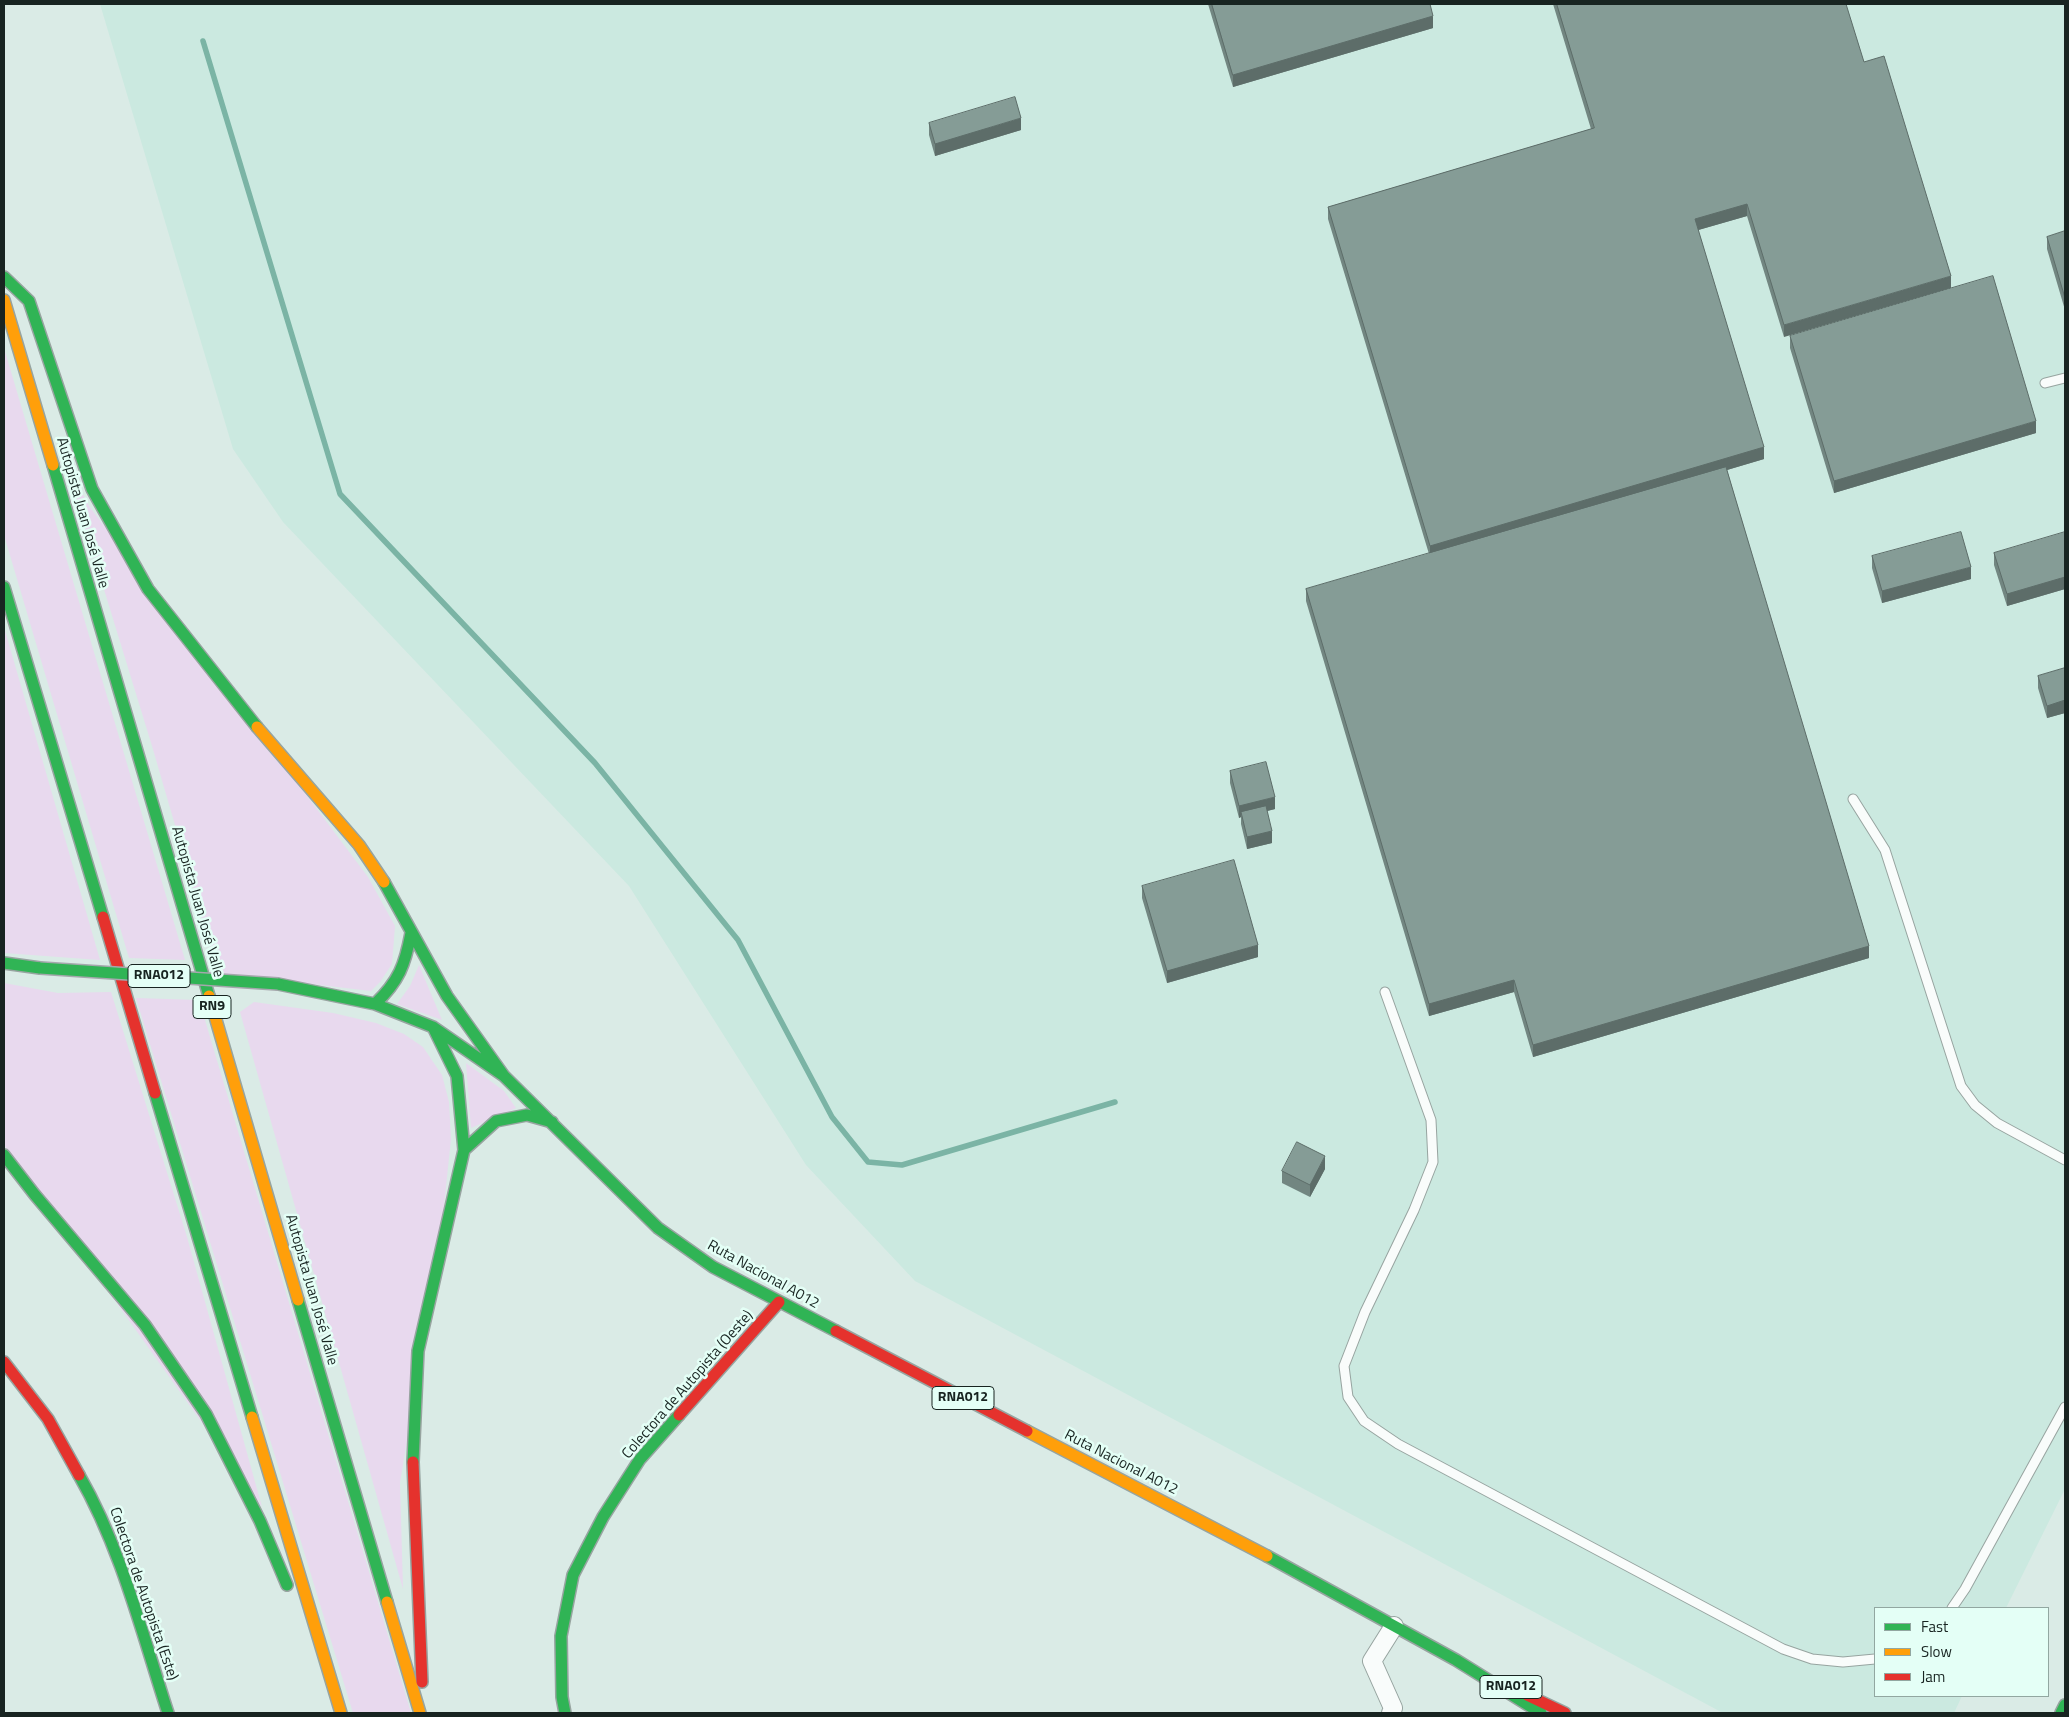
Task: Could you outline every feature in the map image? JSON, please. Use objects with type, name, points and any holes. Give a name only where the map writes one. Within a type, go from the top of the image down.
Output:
[{"type":"main road","points":[[4,277],[29,302],[92,489],[148,589],[267,740],[359,845],[392,893],[411,932],[447,996],[504,1076]]},
{"type":"main road","name":"Autopista Juan José Valle","points":[[4,300],[422,1713]]},
{"type":"main road","points":[[4,588],[341,1713]]},
{"type":"main road","points":[[374,1004],[392,988],[406,963],[411,932]]},
{"type":"main road","name":"Ruta Nacional A012","points":[[4,963],[40,968],[278,984],[374,1004],[433,1027],[504,1076],[658,1228],[713,1267],[1306,1576],[1456,1660],[1565,1713]]},
{"type":"main road","points":[[422,1713],[412,1478],[418,1352],[464,1150],[457,1076],[433,1027]]},
{"type":"main road","points":[[464,1150],[496,1121],[526,1115],[552,1122]]},
{"type":"main road","points":[[4,1155],[35,1195],[145,1325],[206,1414],[260,1521],[290,1594]]},
{"type":"main road","name":"Colectora de Autopista (Oeste)","points":[[566,1713],[562,1697],[561,1636],[573,1575],[603,1517],[640,1459],[779,1302]]},
{"type":"main road","name":"Colectora de Autopista (Este)","points":[[4,1362],[48,1419],[93,1499],[126,1580],[168,1713]]},
{"type":"main road","points":[[298,1613],[341,1713]]},
{"type":"main road","name":"Ruta Nacional A012","points":[[1456,1660],[1541,1713]]},
{"type":"main road","points":[[2061,1713],[2065,1705]]},
{"type":"street","points":[[1390,1713],[1393,1708],[1372,1661],[1394,1626]]},
{"type":"lane","points":[[2045,383],[2065,378]]},
{"type":"lane","points":[[1853,799],[1885,850],[1961,1086],[1975,1105],[1997,1123],[2065,1160]]},
{"type":"lane","points":[[1385,992],[1431,1120],[1433,1162],[1414,1210],[1365,1312],[1344,1366],[1348,1397],[1364,1421],[1398,1444],[1783,1648],[1812,1659],[1842,1662],[1874,1659]]},
{"type":"lane","points":[[1953,1607],[1965,1589],[2065,1407]]},
{"type":"shaded area","points":[[100,4],[2065,4],[2065,1489],[2006,1607],[1874,1607],[1874,1697],[1962,1697],[1954,1713],[1723,1713],[915,1281],[806,1165],[629,886],[283,522],[233,449]]},
{"type":"shaded area","points":[[4,348],[185,960],[129,958],[4,535]]},
{"type":"shaded area","points":[[64,459],[89,506],[368,877],[395,926],[392,964],[380,982],[371,991],[218,973],[152,746]]},
{"type":"shaded area","points":[[4,627],[100,960],[4,953]]},
{"type":"shaded area","points":[[419,965],[442,1020],[397,1004],[410,986]]},
{"type":"shaded area","points":[[4,983],[58,993],[111,992],[187,1237],[262,1507],[4,1145]]},
{"type":"shaded area","points":[[136,998],[199,1000],[411,1713],[353,1713]]},
{"type":"shaded area","points":[[254,1002],[333,1013],[376,1023],[404,1034],[423,1047],[442,1075],[449,1102],[451,1139],[443,1215],[400,1483],[403,1589],[240,1012]]},
{"type":"shaded area","points":[[466,1063],[504,1091],[516,1108],[471,1128]]},
{"type":"building","points":[[1212,4],[1430,4],[1433,16],[1233,75]]},
{"type":"building","points":[[1557,4],[1846,4],[1864,62],[1884,56],[1951,276],[1784,325],[1747,204],[1695,219],[1764,447],[1430,546],[1328,207],[1594,128]]},
{"type":"building","points":[[1015,97],[1021,118],[935,144],[929,123]]},
{"type":"building","points":[[2065,231],[2065,298],[2047,237]]},
{"type":"building","points":[[1993,276],[2036,421],[1834,481],[1790,336]]},
{"type":"building","points":[[1726,467],[1869,946],[1533,1045],[1514,980],[1429,1004],[1306,589]]},
{"type":"building","points":[[1961,532],[1971,567],[1882,591],[1872,556]]},
{"type":"building","points":[[2065,532],[2065,577],[2007,594],[1994,553]]},
{"type":"building","points":[[2065,668],[2065,700],[2047,706],[2038,676]]},
{"type":"building","points":[[1266,762],[1275,797],[1239,806],[1230,771]]},
{"type":"building","points":[[1266,806],[1272,831],[1247,837],[1241,812]]},
{"type":"building","points":[[1234,860],[1258,945],[1167,971],[1142,886]]},
{"type":"building","points":[[1297,1142],[1325,1156],[1310,1185],[1282,1171]]},
{"type":"waterway","points":[[203,41],[340,494],[595,763],[738,940],[832,1117],[868,1162],[902,1165],[1115,1102]]},
{"type":"traffic: fast","points":[[4,277],[29,301],[92,489],[148,589],[257,727]]},
{"type":"traffic: fast","points":[[53,465],[209,996]]},
{"type":"traffic: fast","points":[[4,587],[103,917]]},
{"type":"traffic: fast","points":[[384,882],[447,996],[504,1076]]},
{"type":"traffic: fast","points":[[375,1004],[390,988],[400,972],[411,933]]},
{"type":"traffic: fast","points":[[4,963],[40,968]]},
{"type":"traffic: fast","points":[[40,968],[278,984]]},
{"type":"traffic: fast","points":[[278,984],[375,1004],[433,1027],[504,1076],[658,1228],[713,1267],[836,1331]]},
{"type":"traffic: fast","points":[[413,1462],[418,1351],[464,1150],[457,1076],[433,1027]]},
{"type":"traffic: fast","points":[[155,1093],[252,1417]]},
{"type":"traffic: fast","points":[[464,1150],[496,1121],[527,1115],[552,1122]]},
{"type":"traffic: fast","points":[[4,1155],[35,1195],[145,1325],[206,1414],[260,1521],[287,1585]]},
{"type":"traffic: fast","points":[[298,1300],[387,1602]]},
{"type":"traffic: fast","points":[[565,1713],[562,1697],[561,1636],[573,1575],[603,1517],[640,1459],[679,1415]]},
{"type":"traffic: fast","points":[[79,1475],[94,1503],[119,1561],[168,1713]]},
{"type":"traffic: fast","points":[[1267,1556],[1456,1660],[1541,1713]]},
{"type":"traffic: fast","points":[[2061,1713],[2065,1705]]},
{"type":"traffic: slow","points":[[4,300],[53,465]]},
{"type":"traffic: slow","points":[[257,727],[359,845],[384,882]]},
{"type":"traffic: slow","points":[[209,996],[298,1300]]},
{"type":"traffic: slow","points":[[252,1417],[341,1713]]},
{"type":"traffic: slow","points":[[1027,1431],[1267,1556]]},
{"type":"traffic: slow","points":[[387,1602],[420,1713]]},
{"type":"traffic: jam","points":[[103,917],[155,1093]]},
{"type":"traffic: jam","points":[[679,1415],[779,1302]]},
{"type":"traffic: jam","points":[[836,1331],[1027,1431]]},
{"type":"traffic: jam","points":[[4,1362],[48,1419],[79,1475]]},
{"type":"traffic: jam","points":[[413,1462],[422,1682]]},
{"type":"traffic: jam","points":[[1527,1695],[1565,1713]]}]
